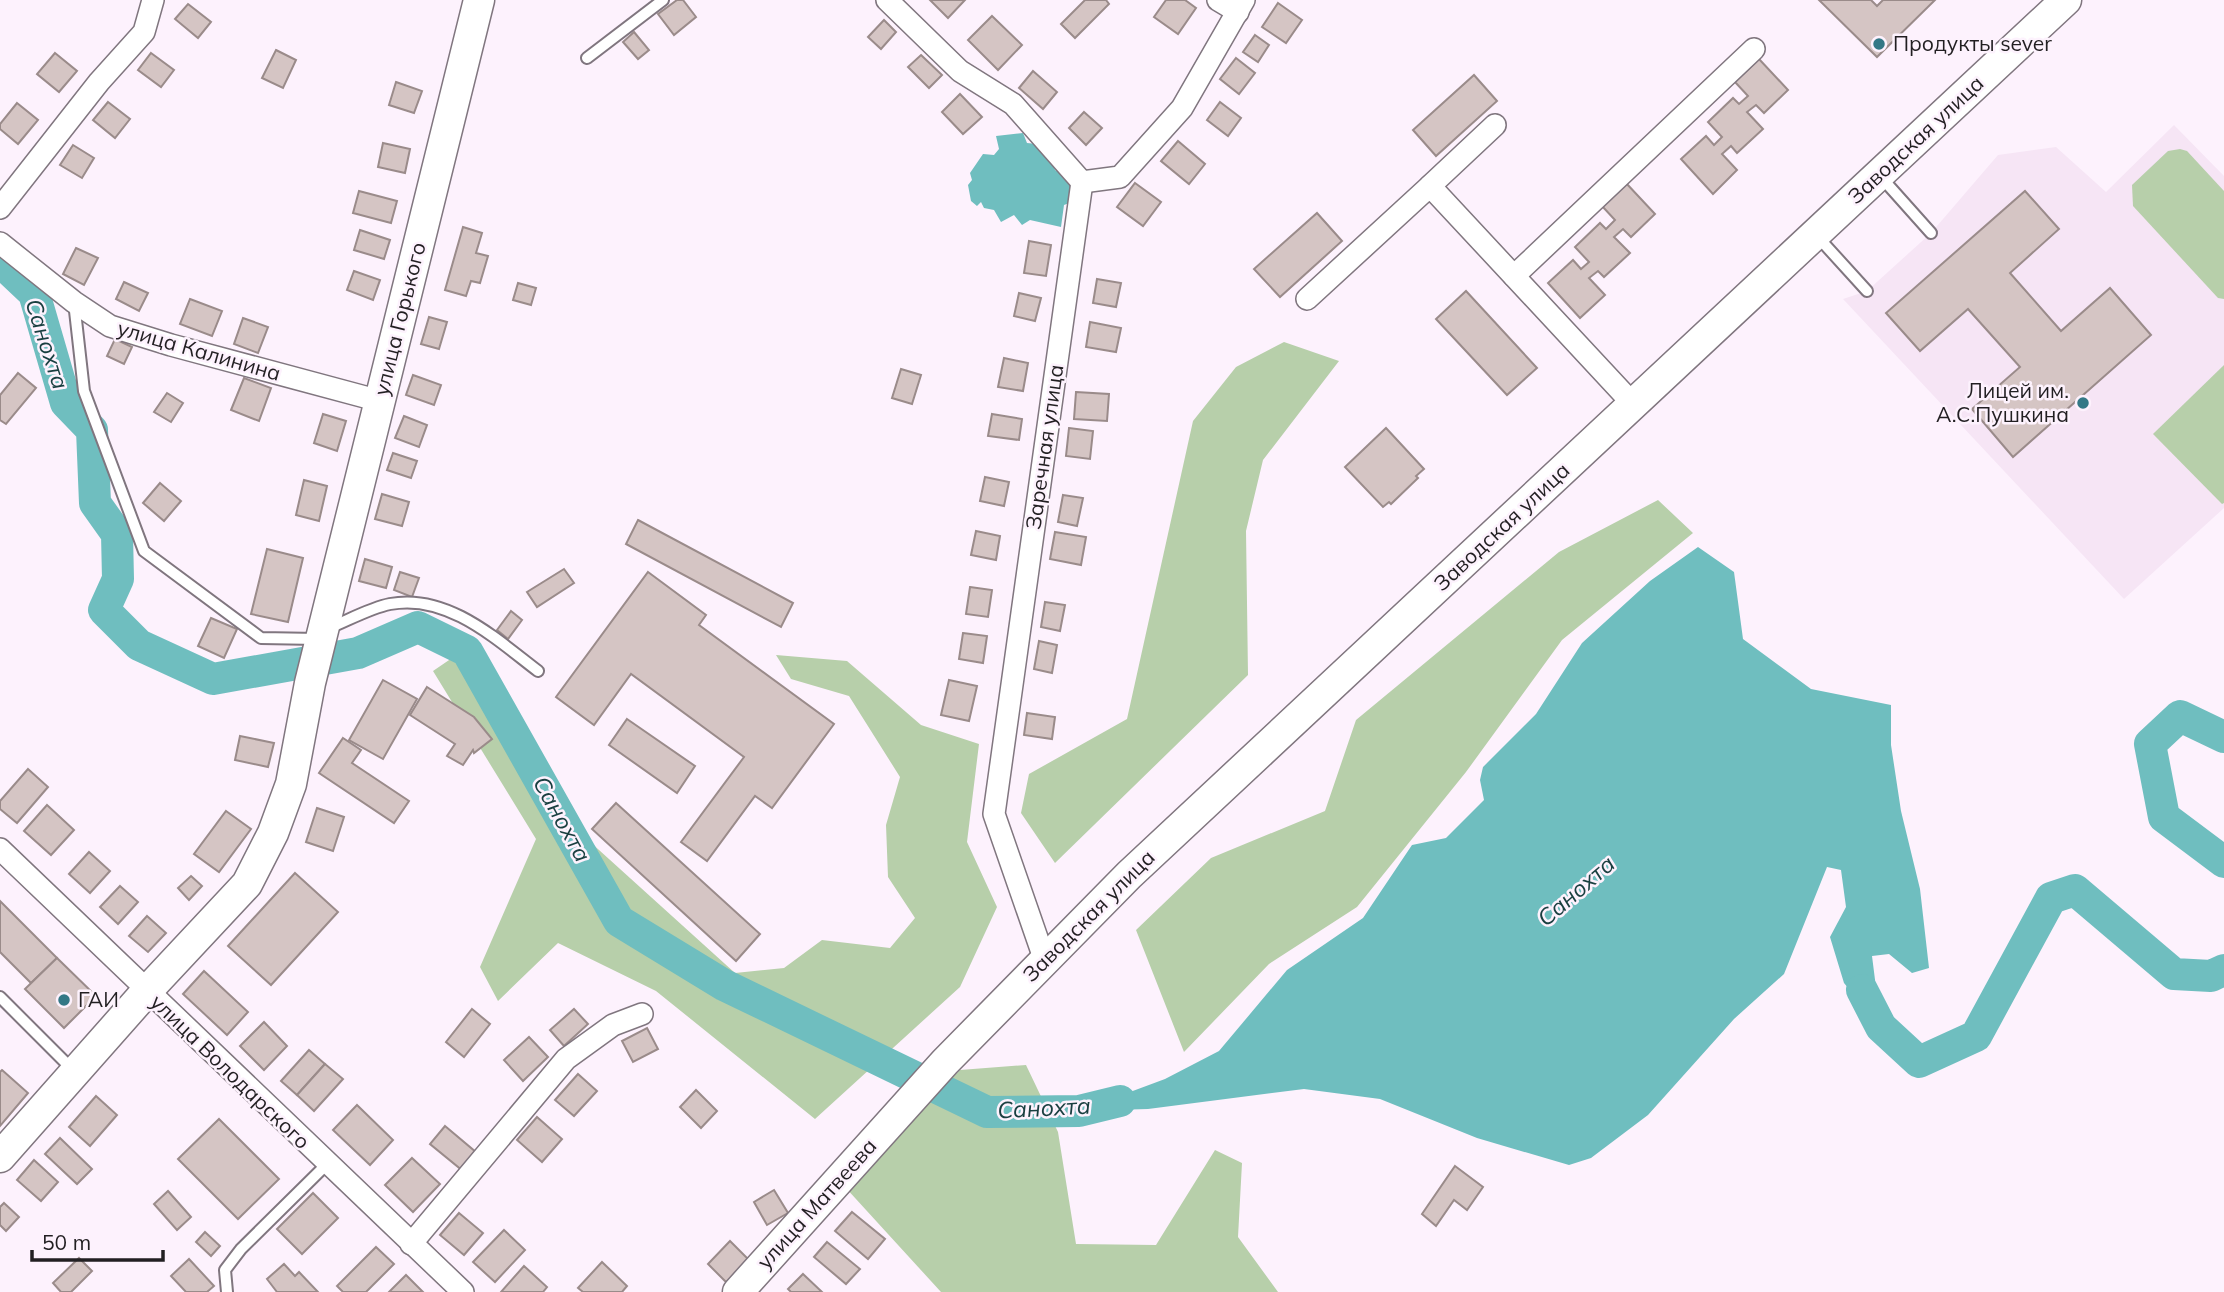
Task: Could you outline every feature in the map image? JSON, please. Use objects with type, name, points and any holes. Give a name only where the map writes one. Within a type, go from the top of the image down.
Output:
[{"type":"main road","name":"улица Горького","points":[[0,1157],[146,992],[247,884],[273,833],[291,784],[310,683],[479,0]]},
{"type":"main road","name":"Заводская улица","points":[[895,1117],[1044,958],[1129,875],[2066,0]]},
{"type":"main road","name":"улица Матвеева","points":[[738,1292],[895,1117]]},
{"type":"street","points":[[0,208],[99,82],[144,32],[153,0]]},
{"type":"street","points":[[887,0],[960,71],[1013,104],[1082,182],[1119,177],[1182,108],[1241,6],[1218,0]]},
{"type":"street","points":[[1514,276],[1754,49]]},
{"type":"street","points":[[1307,299],[1495,125]]},
{"type":"street","name":"Заречная улица","points":[[1044,958],[994,814],[1082,182]]},
{"type":"street","points":[[1430,186],[1633,404]]},
{"type":"street","name":"улица Калинина","points":[[0,243],[74,302],[110,326],[380,401]]},
{"type":"street","name":"улица Володарского","points":[[0,849],[146,992],[463,1292]]},
{"type":"street","points":[[411,1244],[566,1059],[613,1024],[642,1014]]},
{"type":"lane","points":[[587,58],[663,0]]},
{"type":"lane","points":[[1879,175],[1931,233]]},
{"type":"lane","points":[[1815,234],[1867,290]]},
{"type":"lane","points":[[74,302],[84,391],[144,551],[261,638],[322,634],[390,604],[422,603],[471,621],[538,671]]},
{"type":"lane","points":[[0,997],[75,1072]]},
{"type":"lane","points":[[226,1292],[225,1270],[241,1249],[327,1164]]},
{"type":"shaded area","name":"Лицей им. А.С.Пушкина","points":[[2174,125],[2224,176],[2224,508],[2124,599],[1843,299],[1867,291],[1931,233],[1998,155],[2056,147],[2106,192]]},
{"type":"green space","points":[[2168,151],[2187,151],[2224,191],[2224,299],[2218,298],[2133,206],[2132,185]]},
{"type":"green space","points":[[1284,342],[1339,361],[1263,460],[1246,531],[1248,675],[1055,863],[1021,813],[1029,774],[1127,719],[1193,421],[1236,367]]},
{"type":"green space","points":[[2224,365],[2224,503],[2222,504],[2153,434]]},
{"type":"green space","points":[[1658,500],[1693,533],[1562,640],[1466,772],[1357,907],[1269,964],[1184,1052],[1136,930],[1211,858],[1325,811],[1356,720],[1559,552]]},
{"type":"green space","points":[[474,643],[578,831],[735,973],[784,968],[822,940],[890,948],[915,918],[888,877],[886,825],[900,777],[849,696],[791,679],[776,655],[847,661],[921,725],[979,744],[967,842],[997,907],[960,987],[815,1119],[656,991],[558,943],[498,1001],[480,967],[536,839],[433,671]]},
{"type":"green space","points":[[1026,1065],[1058,1132],[1076,1244],[1156,1245],[1215,1150],[1242,1163],[1238,1237],[1278,1292],[941,1292],[845,1187],[960,1070]]},
{"type":"water","points":[[1023,133],[1027,143],[1037,144],[1053,161],[1055,170],[1073,180],[1072,202],[1064,205],[1061,227],[1030,220],[1022,225],[1014,215],[1001,222],[994,210],[984,208],[981,202],[977,206],[971,201],[968,185],[972,180],[970,173],[983,154],[994,155],[999,149],[996,136]]},
{"type":"water","points":[[1698,547],[1734,572],[1743,639],[1811,689],[1891,705],[1891,745],[1901,811],[1920,889],[1929,968],[1912,973],[1889,954],[1872,956],[1881,1027],[1844,983],[1830,937],[1846,907],[1841,870],[1827,867],[1784,974],[1734,1019],[1648,1115],[1591,1158],[1569,1165],[1477,1138],[1380,1099],[1304,1089],[1148,1109],[1079,1111],[1165,1079],[1219,1051],[1287,970],[1363,918],[1412,845],[1446,838],[1484,800],[1480,780],[1483,767],[1536,714],[1582,643],[1650,581]]},
{"type":"building","points":[[677,0],[683,0],[696,17],[674,35],[658,14]]},
{"type":"building","points":[[930,0],[965,0],[948,18]]},
{"type":"building","points":[[1085,0],[1106,0],[1109,4],[1075,38],[1061,24]]},
{"type":"building","points":[[1166,0],[1185,0],[1196,8],[1178,34],[1154,17]]},
{"type":"building","points":[[1819,0],[1871,0],[1877,6],[1883,0],[1935,0],[1877,57]]},
{"type":"building","points":[[1278,3],[1302,20],[1286,43],[1262,27]]},
{"type":"building","points":[[188,4],[211,22],[198,38],[175,19]]},
{"type":"building","points":[[992,16],[1022,45],[998,70],[968,40]]},
{"type":"building","points":[[884,20],[896,32],[881,49],[868,37]]},
{"type":"building","points":[[634,32],[649,50],[638,59],[623,42]]},
{"type":"building","points":[[1255,35],[1269,45],[1258,62],[1243,52]]},
{"type":"building","points":[[276,50],[296,60],[283,88],[262,78]]},
{"type":"building","points":[[55,53],[77,71],[59,92],[37,74]]},
{"type":"building","points":[[151,53],[174,70],[161,87],[138,70]]},
{"type":"building","points":[[921,55],[942,75],[929,88],[908,67]]},
{"type":"building","points":[[1236,58],[1255,73],[1239,94],[1220,79]]},
{"type":"building","points":[[1759,59],[1788,90],[1764,113],[1756,105],[1747,112],[1763,129],[1737,153],[1731,146],[1722,154],[1737,170],[1713,194],[1681,159],[1706,136],[1714,145],[1722,137],[1708,122],[1733,98],[1739,104],[1748,96],[1735,82]]},
{"type":"building","points":[[1033,71],[1057,92],[1043,109],[1019,88]]},
{"type":"building","points":[[1474,75],[1497,101],[1436,156],[1413,130]]},
{"type":"building","points":[[396,82],[422,91],[414,113],[389,105]]},
{"type":"building","points":[[960,94],[982,117],[963,134],[942,112]]},
{"type":"building","points":[[108,102],[130,119],[115,138],[93,120]]},
{"type":"building","points":[[1220,102],[1241,118],[1228,136],[1207,120]]},
{"type":"building","points":[[17,103],[38,120],[18,144],[0,129],[0,124]]},
{"type":"building","points":[[1084,112],[1102,128],[1086,145],[1069,128]]},
{"type":"building","points":[[1178,141],[1205,164],[1189,184],[1161,161]]},
{"type":"building","points":[[383,143],[410,149],[405,173],[378,167]]},
{"type":"building","points":[[73,145],[94,158],[82,178],[60,165]]},
{"type":"building","points":[[1135,183],[1161,202],[1143,226],[1117,207]]},
{"type":"building","points":[[1626,183],[1655,214],[1631,237],[1623,229],[1614,237],[1630,253],[1604,277],[1598,271],[1589,278],[1605,295],[1580,318],[1548,283],[1573,260],[1581,269],[1589,262],[1575,247],[1600,223],[1606,229],[1615,220],[1602,206]]},
{"type":"building","points":[[359,191],[397,201],[391,223],[353,213]]},
{"type":"building","points":[[2025,191],[2059,229],[2010,273],[2061,331],[2110,288],[2151,335],[2013,457],[1972,409],[2020,367],[1968,309],[1920,351],[1886,313]]},
{"type":"building","points":[[1317,213],[1342,241],[1280,297],[1254,269]]},
{"type":"building","points":[[463,227],[482,233],[476,253],[488,256],[480,283],[471,281],[466,296],[445,290]]},
{"type":"building","points":[[360,230],[390,240],[384,259],[354,250]]},
{"type":"building","points":[[1029,241],[1051,245],[1046,276],[1024,273]]},
{"type":"building","points":[[76,248],[98,258],[84,285],[63,274]]},
{"type":"building","points":[[354,271],[380,280],[373,300],[347,290]]},
{"type":"building","points":[[1097,279],[1121,283],[1116,307],[1093,303]]},
{"type":"building","points":[[124,282],[148,293],[139,311],[116,299]]},
{"type":"building","points":[[518,283],[536,288],[531,305],[513,300]]},
{"type":"building","points":[[1466,291],[1537,368],[1507,395],[1436,319]]},
{"type":"building","points":[[1019,293],[1041,298],[1035,321],[1014,316]]},
{"type":"building","points":[[190,299],[222,311],[212,336],[180,324]]},
{"type":"building","points":[[429,317],[447,322],[439,349],[421,344]]},
{"type":"building","points":[[243,318],[268,327],[258,353],[234,344]]},
{"type":"building","points":[[1090,322],[1121,328],[1116,352],[1086,347]]},
{"type":"building","points":[[115,339],[132,347],[124,364],[107,356]]},
{"type":"building","points":[[1004,358],[1028,363],[1023,391],[998,387]]},
{"type":"building","points":[[901,369],[921,375],[912,404],[892,398]]},
{"type":"building","points":[[18,373],[36,388],[6,424],[0,420],[0,395]]},
{"type":"building","points":[[413,375],[441,385],[434,405],[406,395]]},
{"type":"building","points":[[244,378],[271,388],[259,421],[231,410]]},
{"type":"building","points":[[1076,392],[1109,394],[1107,421],[1074,419]]},
{"type":"building","points":[[167,393],[183,403],[171,422],[154,412]]},
{"type":"building","points":[[323,414],[346,421],[337,451],[314,443]]},
{"type":"building","points":[[992,414],[1022,419],[1019,440],[988,436]]},
{"type":"building","points":[[404,416],[427,425],[419,447],[395,438]]},
{"type":"building","points":[[1069,428],[1093,431],[1090,459],[1066,456]]},
{"type":"building","points":[[1386,428],[1424,469],[1391,504],[1389,502],[1383,507],[1345,467]]},
{"type":"building","points":[[393,453],[417,461],[411,478],[387,470]]},
{"type":"building","points":[[985,477],[1009,482],[1004,506],[980,501]]},
{"type":"building","points":[[304,480],[327,486],[319,521],[296,515]]},
{"type":"building","points":[[160,483],[181,501],[164,521],[143,503]]},
{"type":"building","points":[[382,494],[409,502],[402,526],[375,519]]},
{"type":"building","points":[[1063,495],[1083,498],[1077,526],[1058,522]]},
{"type":"building","points":[[638,520],[793,603],[781,627],[626,544]]},
{"type":"building","points":[[976,531],[1000,536],[996,560],[971,555]]},
{"type":"building","points":[[1055,532],[1086,537],[1081,565],[1050,559]]},
{"type":"building","points":[[267,549],[303,558],[288,622],[251,614]]},
{"type":"building","points":[[365,559],[392,567],[386,588],[359,581]]},
{"type":"building","points":[[564,569],[574,583],[537,607],[527,592]]},
{"type":"building","points":[[400,572],[419,578],[412,597],[394,590]]},
{"type":"building","points":[[648,572],[706,615],[699,625],[834,724],[772,808],[755,796],[707,861],[681,842],[744,757],[631,674],[594,725],[556,697]]},
{"type":"building","points":[[970,587],[992,590],[988,617],[966,614]]},
{"type":"building","points":[[1045,602],[1065,605],[1060,631],[1041,627]]},
{"type":"building","points":[[511,611],[522,620],[508,639],[497,630]]},
{"type":"building","points":[[211,618],[237,629],[224,658],[198,646]]},
{"type":"building","points":[[963,633],[987,636],[983,663],[959,659]]},
{"type":"building","points":[[1039,641],[1057,645],[1052,673],[1034,669]]},
{"type":"building","points":[[383,680],[417,699],[383,759],[349,740]]},
{"type":"building","points":[[949,680],[977,686],[969,721],[941,715]]},
{"type":"building","points":[[427,687],[474,717],[492,739],[474,753],[473,750],[463,765],[447,756],[455,744],[410,715]]},
{"type":"building","points":[[1027,713],[1055,717],[1052,739],[1024,735]]},
{"type":"building","points":[[627,719],[695,766],[677,793],[609,745]]},
{"type":"building","points":[[240,736],[274,743],[268,767],[235,760]]},
{"type":"building","points":[[343,738],[361,750],[352,763],[409,801],[394,823],[319,773]]},
{"type":"building","points":[[28,769],[48,787],[17,823],[0,809],[0,801]]},
{"type":"building","points":[[616,803],[760,934],[736,961],[592,829]]},
{"type":"building","points":[[47,805],[74,830],[51,855],[24,831]]},
{"type":"building","points":[[317,808],[344,817],[333,851],[306,842]]},
{"type":"building","points":[[226,811],[251,829],[219,872],[194,854]]},
{"type":"building","points":[[89,852],[110,871],[90,893],[69,874]]},
{"type":"building","points":[[295,873],[338,912],[271,985],[228,946]]},
{"type":"building","points":[[191,876],[202,886],[189,900],[178,888]]},
{"type":"building","points":[[120,886],[138,902],[118,924],[100,907]]},
{"type":"building","points":[[0,901],[57,958],[31,983],[0,952]]},
{"type":"building","points":[[147,916],[166,933],[148,952],[129,936]]},
{"type":"building","points":[[57,958],[96,996],[64,1028],[25,989]]},
{"type":"building","points":[[204,971],[248,1012],[227,1035],[183,994]]},
{"type":"building","points":[[472,1009],[490,1024],[464,1057],[446,1042]]},
{"type":"building","points":[[574,1009],[588,1024],[564,1046],[550,1030]]},
{"type":"building","points":[[264,1022],[287,1046],[264,1070],[240,1046]]},
{"type":"building","points":[[647,1028],[658,1049],[633,1062],[622,1041]]},
{"type":"building","points":[[529,1037],[548,1057],[523,1081],[504,1060]]},
{"type":"building","points":[[309,1050],[325,1064],[297,1095],[281,1081]]},
{"type":"building","points":[[325,1064],[343,1079],[314,1111],[297,1095]]},
{"type":"building","points":[[2,1070],[28,1093],[0,1126],[0,1072]]},
{"type":"building","points":[[578,1074],[597,1091],[574,1116],[555,1100]]},
{"type":"building","points":[[696,1090],[717,1111],[701,1128],[680,1107]]},
{"type":"building","points":[[96,1096],[117,1115],[90,1146],[69,1127]]},
{"type":"building","points":[[357,1105],[393,1140],[370,1165],[333,1130]]},
{"type":"building","points":[[537,1117],[562,1139],[542,1162],[517,1140]]},
{"type":"building","points":[[219,1119],[279,1179],[238,1219],[178,1159]]},
{"type":"building","points":[[445,1126],[477,1153],[463,1171],[430,1144]]},
{"type":"building","points":[[60,1138],[92,1169],[77,1184],[45,1154]]},
{"type":"building","points":[[412,1158],[440,1184],[413,1212],[385,1185]]},
{"type":"building","points":[[34,1160],[58,1182],[41,1201],[17,1180]]},
{"type":"building","points":[[1455,1166],[1483,1187],[1467,1210],[1454,1200],[1436,1226],[1422,1214]]},
{"type":"building","points":[[774,1190],[788,1213],[767,1225],[754,1202]]},
{"type":"building","points":[[168,1191],[191,1217],[177,1230],[154,1204]]},
{"type":"building","points":[[313,1193],[338,1218],[302,1254],[277,1229]]},
{"type":"building","points":[[4,1203],[19,1217],[6,1231],[0,1225],[0,1207]]},
{"type":"building","points":[[852,1212],[885,1239],[868,1259],[835,1231]]},
{"type":"building","points":[[459,1213],[483,1233],[464,1255],[440,1235]]},
{"type":"building","points":[[504,1230],[525,1250],[495,1282],[473,1262]]},
{"type":"building","points":[[205,1232],[220,1246],[211,1256],[196,1242]]},
{"type":"building","points":[[730,1241],[749,1260],[727,1283],[708,1264]]},
{"type":"building","points":[[827,1242],[860,1269],[846,1284],[814,1257]]},
{"type":"building","points":[[376,1247],[394,1264],[366,1292],[343,1292],[337,1286]]},
{"type":"building","points":[[79,1258],[92,1271],[71,1292],[61,1292],[53,1283]]},
{"type":"building","points":[[189,1259],[214,1286],[207,1292],[186,1292],[171,1276]]},
{"type":"building","points":[[602,1262],[627,1286],[622,1292],[583,1292],[578,1288]]},
{"type":"building","points":[[284,1264],[295,1276],[299,1272],[318,1292],[277,1292],[267,1279]]},
{"type":"building","points":[[524,1266],[547,1287],[543,1292],[501,1292]]},
{"type":"building","points":[[803,1274],[822,1292],[791,1292],[788,1289]]},
{"type":"building","points":[[406,1275],[423,1292],[389,1292]]},
{"type":"waterway","name":"Санохта","points":[[0,261],[34,293],[66,403],[92,430],[95,503],[117,534],[118,579],[104,610],[139,645],[213,679],[358,653],[418,627],[467,651],[619,921],[724,985],[987,1112],[1079,1111],[1120,1101]]},
{"type":"waterway","name":"Санохта","points":[[2224,737],[2180,716],[2150,744],[2164,817],[2224,862]]},
{"type":"waterway","name":"Санохта","points":[[1862,990],[1881,1027],[1919,1062],[1976,1036],[2051,898],[2075,890],[2174,974],[2211,976],[2224,970]]},
{"type":"place","name":"Продукты sever","points":[[1879,44]]},
{"type":"place","name":"Лицей им. А.С.Пушкина","points":[[2083,403]]},
{"type":"place","name":"ГАИ","points":[[64,1000]]}]
